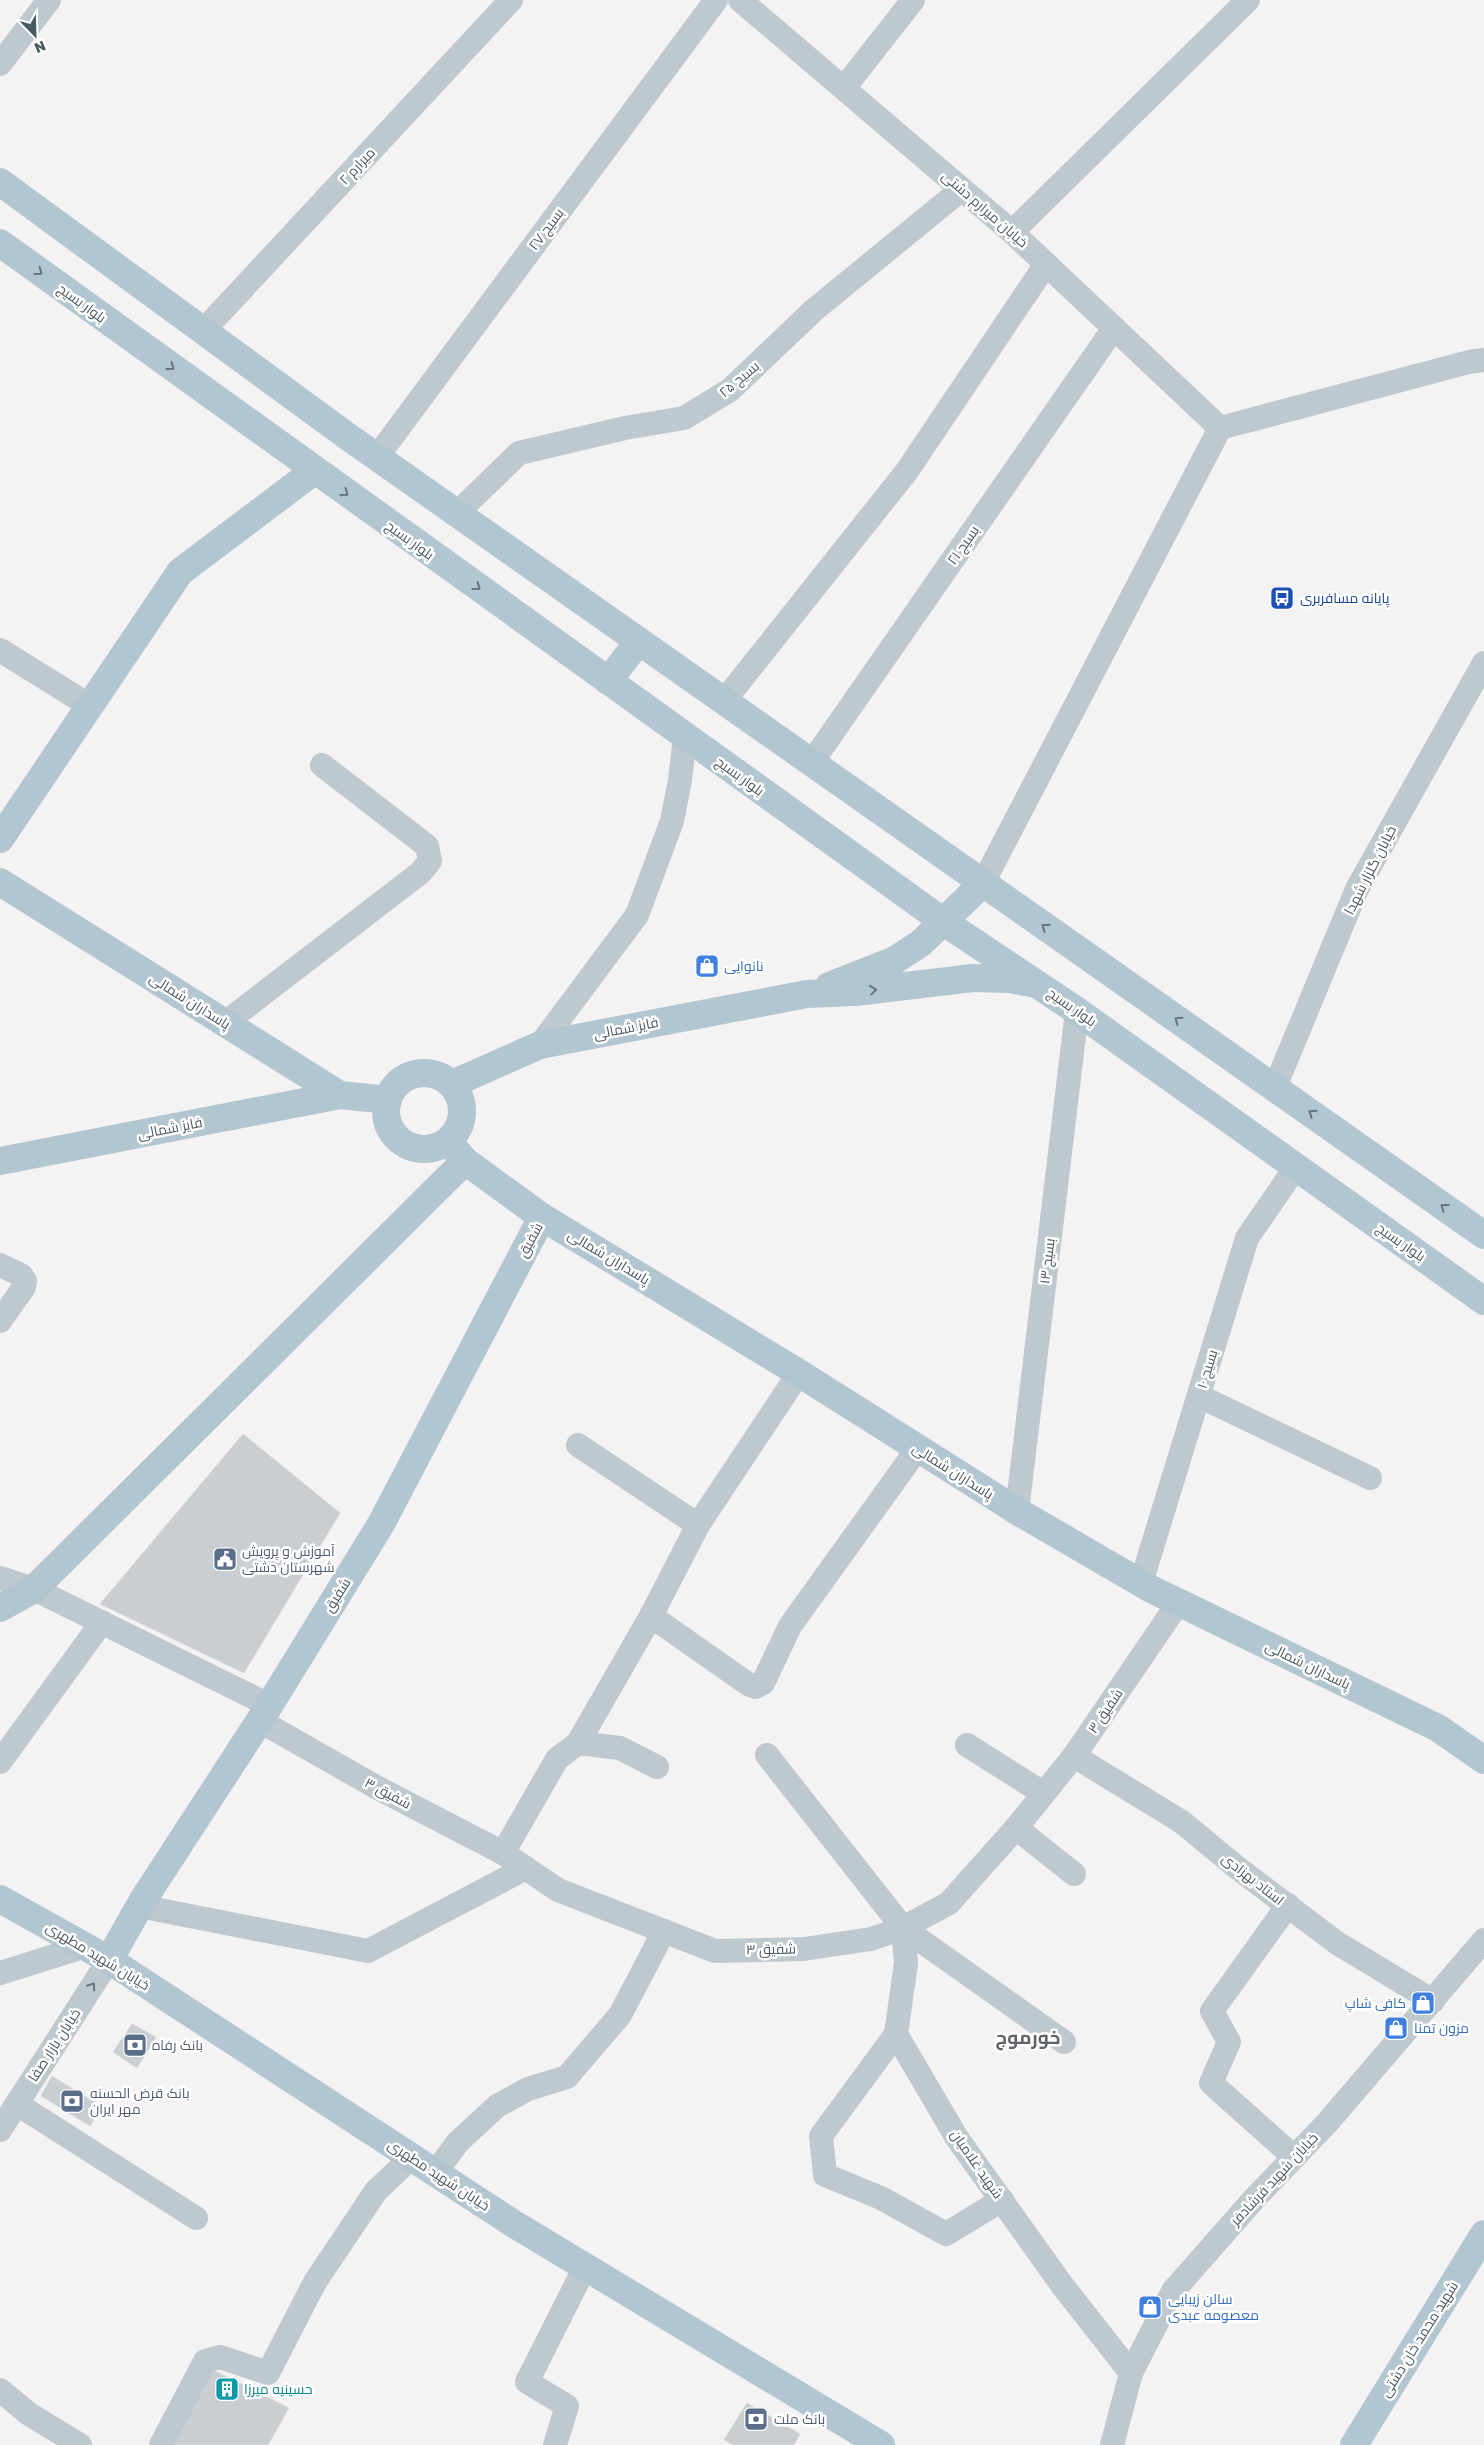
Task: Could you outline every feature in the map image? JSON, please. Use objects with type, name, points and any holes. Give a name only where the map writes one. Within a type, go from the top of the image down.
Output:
[{"type":"main road","points":[[0,182],[377,457],[1484,1235]]},
{"type":"main road","name":"بلوار بسیج","points":[[0,243],[314,471],[944,922],[1040,985],[1484,1301]]},
{"type":"main road","points":[[0,839],[180,572],[314,471]]},
{"type":"main road","points":[[608,681],[639,640]]},
{"type":"main road","name":"فایز شمالی","points":[[807,994],[895,960],[921,943],[983,884]]},
{"type":"main road","name":"پاسداران شمالی","points":[[1,885],[340,1096],[388,1100]]},
{"type":"main road","name":"فایز شمالی","points":[[452,1084],[540,1045],[807,994],[855,992],[973,978],[1009,979],[1040,985]]},
{"type":"main road","points":[[0,1608],[34,1589],[456,1151],[462,1113],[460,1098],[452,1084],[439,1075],[424,1073],[408,1076],[395,1086],[388,1100],[387,1116],[392,1131],[403,1142],[418,1148],[456,1151]]},
{"type":"main road","name":"فایز شمالی","points":[[0,1161],[340,1096]]},
{"type":"main road","name":"پاسداران شمالی","points":[[456,1151],[542,1217],[799,1373],[1017,1511],[1141,1583],[1438,1728],[1484,1760]]},
{"type":"main road","name":"شفیق","points":[[108,1960],[139,1906],[264,1713],[381,1524],[542,1217]]},
{"type":"main road","name":"خیابان شهید مطهری","points":[[0,1899],[86,1946],[585,2267],[881,2445]]},
{"type":"main road","name":"شهید محمد خان دشتی","points":[[1354,2445],[1481,2244]]},
{"type":"street","points":[[0,64],[49,0]]},
{"type":"street","name":"میرارم ۲","points":[[203,331],[511,0]]},
{"type":"street","name":"بسیج ۲۷","points":[[377,457],[716,0]]},
{"type":"street","name":"خیابان میرارم دشتی","points":[[740,0],[1012,232],[1220,428]]},
{"type":"street","points":[[844,88],[913,0]]},
{"type":"street","points":[[1012,232],[1248,0]]},
{"type":"street","name":"بسیج ۲۵","points":[[457,513],[519,453],[625,428],[684,418],[730,390],[814,310],[962,189]]},
{"type":"street","points":[[724,701],[907,471],[1046,264]]},
{"type":"street","name":"بسیج ۲۱","points":[[812,762],[1114,328]]},
{"type":"street","points":[[983,884],[1220,428],[1469,362],[1484,360]]},
{"type":"street","points":[[0,650],[90,706]]},
{"type":"street","name":"خیابان گلزار شهدا","points":[[1275,1087],[1357,889],[1484,663]]},
{"type":"street","points":[[540,1045],[637,915],[672,821],[680,780],[685,736]]},
{"type":"street","points":[[225,1023],[420,873],[430,861],[427,846],[322,765]]},
{"type":"street","name":"بسیج ۱۳","points":[[1017,1511],[1077,1011]]},
{"type":"street","name":"بسیج ۱۰","points":[[1141,1583],[1247,1238],[1296,1167]]},
{"type":"street","points":[[0,1265],[20,1275],[24,1281],[24,1287],[0,1321]]},
{"type":"street","points":[[503,1853],[558,1759],[578,1743],[652,1616],[698,1525],[799,1373]]},
{"type":"street","points":[[1198,1396],[1370,1478]]},
{"type":"street","points":[[578,1445],[698,1525]]},
{"type":"street","points":[[652,1616],[748,1684],[755,1687],[763,1683],[790,1626],[918,1448]]},
{"type":"street","name":"شفیق ۳","points":[[0,1578],[34,1589],[102,1622],[264,1713],[376,1788],[503,1853],[558,1890],[715,1951],[804,1949],[871,1939],[903,1928],[949,1903],[1016,1828],[1074,1756],[1179,1602]]},
{"type":"street","points":[[0,1762],[102,1622]]},
{"type":"street","points":[[578,1743],[620,1748],[657,1767]]},
{"type":"street","points":[[967,1745],[1043,1793]]},
{"type":"street","points":[[767,1755],[903,1928],[1064,2042]]},
{"type":"street","name":"استاد بهزادی","points":[[1074,1756],[1182,1822],[1337,1943],[1434,2001]]},
{"type":"street","points":[[1016,1828],[1074,1874]]},
{"type":"street","points":[[139,1906],[368,1951],[526,1868]]},
{"type":"street","points":[[1288,1905],[1212,2011],[1229,2042],[1211,2083],[1294,2157]]},
{"type":"street","points":[[903,1928],[906,1963],[896,2034],[821,2136],[825,2175],[881,2198],[946,2234],[1002,2200]]},
{"type":"street","points":[[435,2172],[458,2142],[497,2106],[528,2090],[567,2078],[620,2015],[664,1931]]},
{"type":"street","name":"خیابان شهید فرشادفر","points":[[1112,2445],[1131,2373],[1173,2291],[1254,2198],[1328,2123],[1407,2028],[1434,2001],[1484,1940]]},
{"type":"street","points":[[0,1973],[86,1946]]},
{"type":"street","name":"خیابان بازار صفا","points":[[0,2130],[108,1960]]},
{"type":"street","name":"شهید غلامیان","points":[[896,2034],[957,2138],[1062,2285],[1131,2373]]},
{"type":"street","points":[[17,2104],[196,2218]]},
{"type":"street","points":[[161,2445],[205,2361],[220,2357],[268,2373],[315,2282],[376,2191],[412,2157]]},
{"type":"street","points":[[555,2445],[567,2406],[527,2382],[585,2267]]},
{"type":"street","points":[[0,2390],[29,2414],[80,2445]]},
{"type":"building","name":"آموزش و پرویش شهرستان دشتی","points":[[243,1434],[340,1513],[244,1673],[100,1604]]},
{"type":"building","name":"بانک رفاه","points":[[132,2024],[156,2037],[137,2068],[113,2052]]},
{"type":"building","name":"بانک قرض الحسنه مهر ایران","points":[[52,2076],[102,2107],[90,2126],[41,2096]]},
{"type":"building","name":"حسینیه میرزا","points":[[213,2370],[289,2408],[268,2445],[171,2445]]},
{"type":"building","name":"بانک ملت","points":[[747,2403],[800,2434],[794,2445],[734,2445],[724,2440]]},
{"type":"place","name":"پایانه مسافربری","points":[[1282,598]]},
{"type":"place","name":"نانوایی","points":[[707,966]]},
{"type":"place","name":"آموزش و پرویش شهرستان دشتی","points":[[225,1559]]},
{"type":"place","name":"کافی شاپ","points":[[1423,2003]]},
{"type":"place","name":"مزون تمنا","points":[[1396,2028]]},
{"type":"place","name":"بانک رفاه","points":[[135,2045]]},
{"type":"place","name":"بانک قرض الحسنه مهر ایران","points":[[72,2101]]},
{"type":"place","name":"سالن زیبایی معصومه عبدی","points":[[1150,2307]]},
{"type":"place","name":"حسینیه میرزا","points":[[227,2389]]},
{"type":"place","name":"بانک ملت","points":[[756,2419]]},
{"type":"district","name":"خورموج","points":[[1028,2037]]}]
